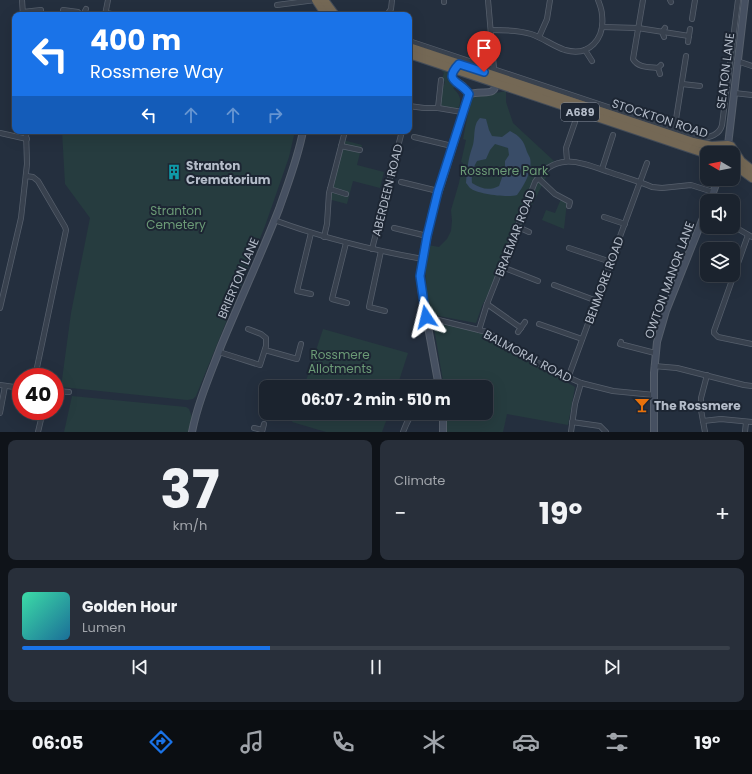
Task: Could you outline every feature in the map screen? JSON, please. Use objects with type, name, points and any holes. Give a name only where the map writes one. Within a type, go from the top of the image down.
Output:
[{"type":"highway","points":[[318,1],[331,12]]},
{"type":"highway","points":[[318,1],[324,12]]},
{"type":"highway","name":"STOCKTON ROAD","points":[[412,48],[456,67]]},
{"type":"highway","name":"STOCKTON ROAD","points":[[412,55],[456,67],[512,78],[674,132],[704,145],[710,146]]},
{"type":"highway","name":"STOCKTON ROAD","points":[[496,76],[700,151]]},
{"type":"highway","points":[[740,160],[752,170]]},
{"type":"highway","points":[[740,169],[752,178]]},
{"type":"street","points":[[22,0],[23,12]]},
{"type":"street","points":[[106,12],[108,0]]},
{"type":"street","points":[[389,12],[392,0]]},
{"type":"street","points":[[469,94],[475,92],[490,92],[496,88],[488,0]]},
{"type":"street","points":[[539,37],[547,19],[550,0]]},
{"type":"street","points":[[491,30],[518,31],[539,37],[569,51],[586,50],[596,41],[602,27],[602,14],[598,0]]},
{"type":"street","points":[[643,0],[633,59],[635,63],[639,65],[659,66],[660,74]]},
{"type":"street","points":[[692,19],[695,0]]},
{"type":"street","name":"SEATON LANE","points":[[718,132],[721,130],[722,125],[738,0]]},
{"type":"street","name":"SEATON LANE","points":[[722,146],[734,93],[745,0]]},
{"type":"street","points":[[277,5],[304,1],[318,1]]},
{"type":"street","points":[[29,12],[41,10]]},
{"type":"street","points":[[63,10],[78,12]]},
{"type":"street","points":[[602,27],[638,28],[689,36]]},
{"type":"street","points":[[688,42],[690,30]]},
{"type":"street","name":"STOCKTON ROAD","points":[[412,42],[496,76]]},
{"type":"street","points":[[586,50],[592,61]]},
{"type":"street","points":[[674,132],[686,56]]},
{"type":"street","points":[[737,61],[752,66]]},
{"type":"street","points":[[456,67],[452,76],[454,81],[463,86],[469,94]]},
{"type":"street","points":[[438,108],[441,80]]},
{"type":"street","points":[[682,84],[700,86]]},
{"type":"street","points":[[734,93],[752,95]]},
{"type":"street","points":[[438,380],[420,276],[427,236],[438,191],[469,94]]},
{"type":"street","points":[[412,106],[438,108],[462,112]]},
{"type":"street","points":[[566,161],[566,148],[574,122]]},
{"type":"street","name":"STOCKTON ROAD","points":[[674,132],[702,138],[706,138],[718,132]]},
{"type":"street","points":[[0,133],[26,139]]},
{"type":"street","points":[[0,308],[21,218],[26,176],[26,134]]},
{"type":"street","name":"BRIERTON LANE","points":[[192,432],[198,405],[251,278],[296,163],[302,134]]},
{"type":"street","points":[[324,237],[327,224],[330,189],[344,134]]},
{"type":"street","name":"ABERDEEN ROAD","points":[[372,249],[401,134]]},
{"type":"street","points":[[602,170],[613,135]]},
{"type":"street","points":[[414,137],[452,146]]},
{"type":"street","points":[[341,146],[360,150]]},
{"type":"street","name":"BRAEMAR ROAD","points":[[479,330],[487,304],[538,178],[548,167],[566,161],[580,162],[657,188],[691,185],[713,192]]},
{"type":"street","name":"BENMORE ROAD","points":[[568,378],[648,163]]},
{"type":"street","points":[[26,176],[33,177],[38,181],[66,230],[37,368]]},
{"type":"street","points":[[538,178],[555,194],[570,202]]},
{"type":"street","points":[[401,182],[438,191]]},
{"type":"street","points":[[713,192],[715,186]]},
{"type":"street","points":[[330,189],[346,194]]},
{"type":"street","points":[[604,217],[625,224]]},
{"type":"street","points":[[274,220],[346,243],[423,259]]},
{"type":"street","points":[[518,227],[529,232]]},
{"type":"street","points":[[394,228],[427,236]]},
{"type":"street","name":"OWTON MANOR LANE","points":[[654,432],[655,353],[663,320],[700,228]]},
{"type":"street","points":[[740,230],[750,236],[714,333],[718,337],[752,344]]},
{"type":"street","points":[[311,233],[297,291],[311,294]]},
{"type":"street","points":[[346,243],[332,299],[347,303]]},
{"type":"street","points":[[570,248],[611,262]]},
{"type":"street","points":[[381,251],[368,307],[385,311]]},
{"type":"street","points":[[502,267],[538,281]]},
{"type":"street","points":[[554,285],[597,301]]},
{"type":"street","points":[[487,304],[520,330],[525,322]]},
{"type":"street","name":"BALMORAL ROAD","points":[[426,317],[487,332],[530,359],[581,383],[613,391],[654,394]]},
{"type":"street","points":[[539,324],[582,339]]},
{"type":"street","points":[[219,352],[260,365],[267,342],[264,336],[248,330]]},
{"type":"street","points":[[621,342],[620,344],[655,353]]},
{"type":"street","points":[[265,350],[297,359],[301,344]]},
{"type":"street","points":[[654,366],[677,368],[752,386]]},
{"type":"street","points":[[705,432],[701,410],[701,398],[707,375]]},
{"type":"street","points":[[571,432],[581,383]]},
{"type":"street","points":[[0,413],[3,386]]},
{"type":"street","points":[[64,392],[68,392]]},
{"type":"street","points":[[703,421],[721,419],[752,422]]},
{"type":"street","points":[[38,432],[41,420]]},
{"type":"street","points":[[403,432],[408,420]]},
{"type":"street","points":[[442,432],[443,420]]},
{"type":"street","points":[[572,422],[600,426],[606,432]]},
{"type":"street","points":[[745,432],[746,422]]},
{"type":"street","points":[[254,428],[262,431],[264,424]]},
{"type":"green space","points":[[440,69],[447,71],[450,81],[455,87],[453,88],[459,96],[460,104],[457,108],[447,107],[440,104],[443,85],[445,82],[442,79],[444,73]]},
{"type":"green space","name":"Rossmere Park","points":[[506,91],[506,102],[513,123],[554,161],[482,306],[476,323],[428,314],[425,260],[428,245],[439,247],[447,239],[451,231],[451,210],[463,163],[461,162],[466,140],[463,139],[471,98]]},
{"type":"green space","name":"Stranton Cemetery","points":[[62,134],[294,134],[289,157],[265,226],[196,396],[193,399],[187,400],[64,387],[64,368],[71,313],[90,218],[65,184]]},
{"type":"green space","points":[[343,140],[362,145],[357,165],[384,172],[380,188],[353,181],[347,204],[328,199]]},
{"type":"green space","points":[[561,199],[567,202],[564,229],[542,220],[546,210],[555,213]]},
{"type":"green space","points":[[433,322],[481,333],[575,387],[568,425],[507,414],[503,432],[444,432],[446,420],[493,420],[493,380],[443,380]]},
{"type":"green space","name":"Rossmere Allotments","points":[[323,329],[408,353],[399,380],[306,380]]},
{"type":"green space","points":[[72,396],[186,407],[189,409],[192,417],[189,432],[64,432]]},
{"type":"green space","points":[[293,420],[386,420],[382,432],[326,432],[292,422]]},
{"type":"water","points":[[480,118],[486,119],[492,136],[502,137],[510,131],[519,137],[523,142],[531,163],[525,183],[517,195],[507,196],[486,194],[470,188],[466,183],[475,128]],"holes":[[[495,144],[508,148],[509,155],[505,161],[505,169],[499,186],[486,189],[472,183],[474,166],[477,161],[486,159],[490,150]]]},
{"type":"place","name":"Stranton Crematorium","points":[[174,172]]},
{"type":"place","name":"The Rossmere","points":[[642,405]]},
{"type":"route","points":[[426,317],[420,276],[427,236],[438,191],[469,94],[463,86],[454,81],[452,76],[454,69],[459,64],[484,72]]}]
